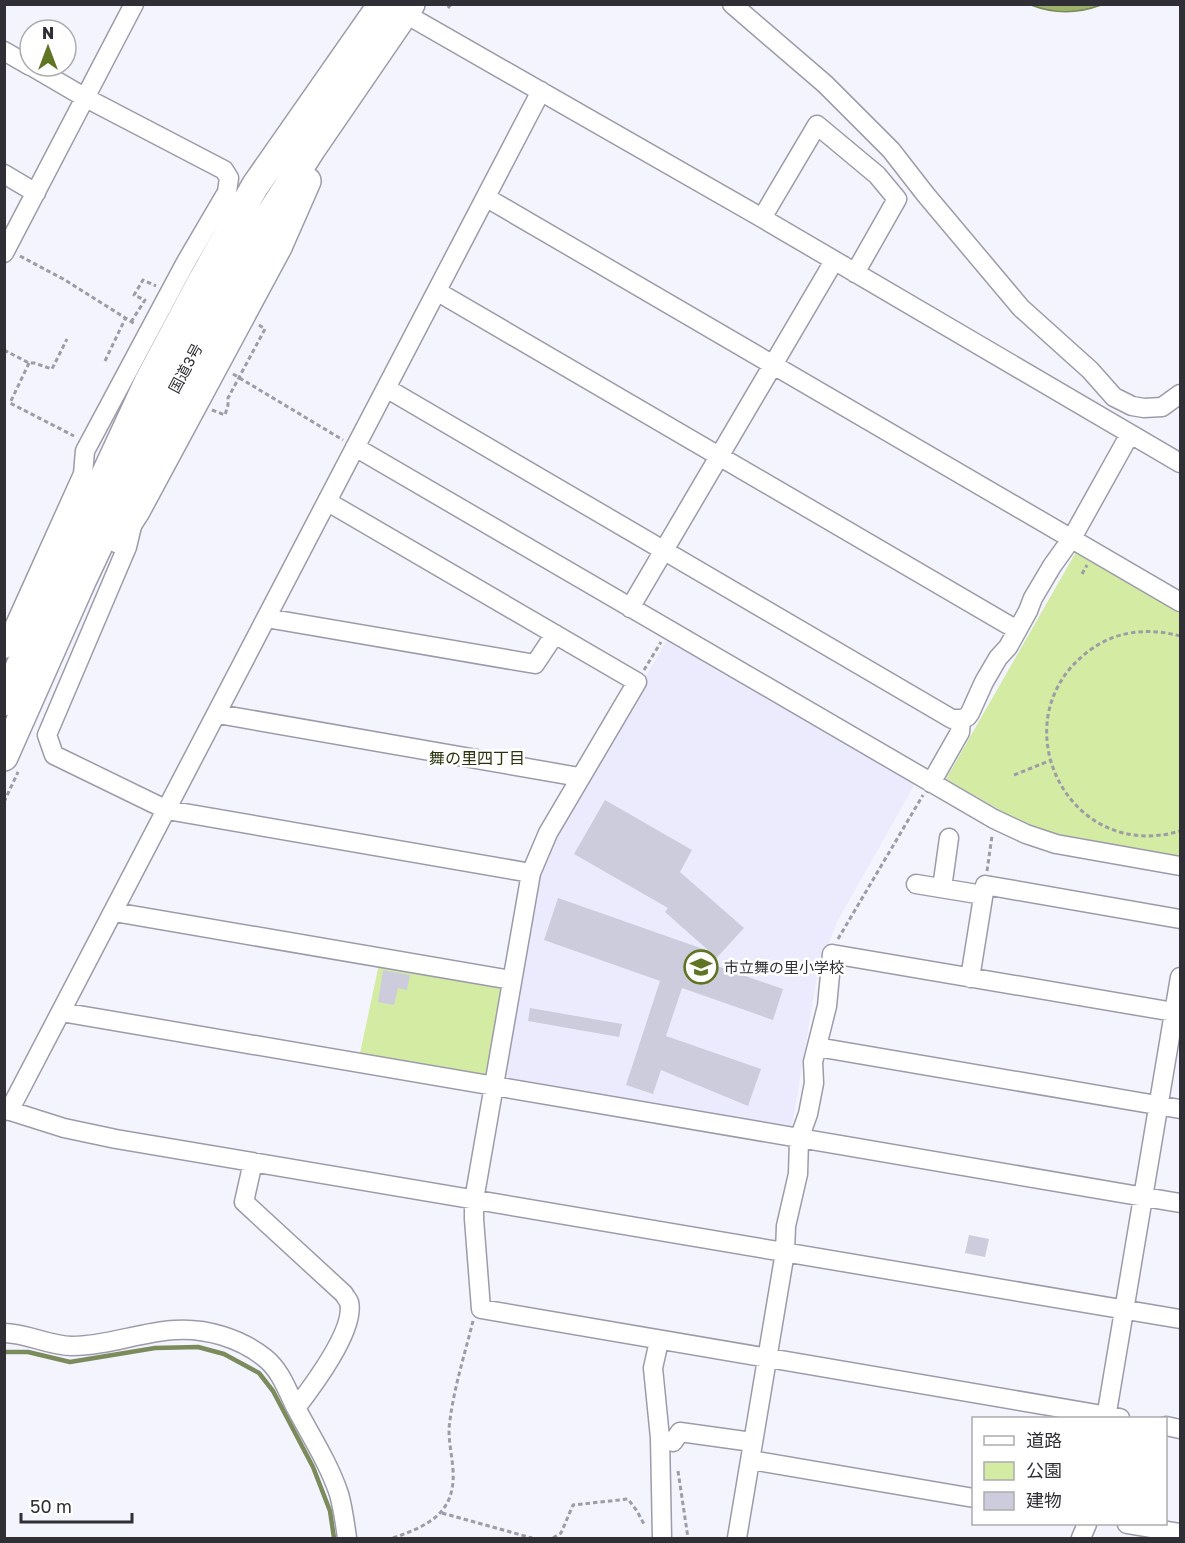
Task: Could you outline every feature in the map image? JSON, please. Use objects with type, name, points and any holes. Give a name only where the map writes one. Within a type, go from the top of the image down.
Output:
[{"type":"highway","name":"国道3号","points":[[11,764],[83,579],[170,397],[258,233],[313,147],[396,7]]},
{"type":"highway","name":"国道3号","points":[[4,702],[127,427],[179,322],[255,186],[396,7]]},
{"type":"highway","points":[[83,579],[108,555],[136,511],[278,247],[310,173],[313,147]]},
{"type":"highway","points":[[83,474],[127,427]]},
{"type":"street","points":[[6,251],[134,4]]},
{"type":"street","points":[[732,4],[825,84],[891,150],[1021,308],[1090,370],[1114,397],[1132,406],[1144,408],[1161,407],[1180,394]]},
{"type":"street","points":[[396,7],[762,218],[1180,464]]},
{"type":"street","points":[[4,51],[18,59]]},
{"type":"street","points":[[4,649],[83,474],[85,451],[175,282],[227,192],[230,178],[224,170],[51,78]]},
{"type":"street","points":[[542,91],[218,714],[7,1110],[64,1128],[106,1136],[1180,1319]]},
{"type":"street","points":[[762,218],[817,125],[877,175],[897,199],[855,273]]},
{"type":"street","points":[[4,174],[36,193]]},
{"type":"street","points":[[487,198],[1180,602]]},
{"type":"street","points":[[630,608],[834,261]]},
{"type":"street","points":[[438,292],[1017,630]]},
{"type":"street","points":[[386,388],[952,719],[961,719],[970,713],[984,682],[998,658],[1008,647],[1047,574],[1072,538],[1130,434]]},
{"type":"street","points":[[355,447],[994,819],[1026,834],[1056,844],[1180,866]]},
{"type":"street","points":[[328,502],[637,682],[579,777],[548,833],[531,873],[474,1200],[481,1309],[1105,1417]]},
{"type":"street","points":[[136,511],[127,547],[47,735],[54,755],[166,810],[531,873]]},
{"type":"street","points":[[266,618],[536,664],[555,634]]},
{"type":"street","points":[[218,714],[579,777]]},
{"type":"street","points":[[931,783],[960,732],[961,719]]},
{"type":"street","points":[[942,888],[949,838]]},
{"type":"street","points":[[916,884],[984,890],[1180,919]]},
{"type":"street","points":[[970,978],[984,890]]},
{"type":"street","points":[[114,912],[511,980]]},
{"type":"street","points":[[737,1539],[785,1252],[786,1226],[798,1174],[799,1139],[808,1114],[814,1083],[813,1062],[827,1005],[832,954],[1178,1013]]},
{"type":"street","points":[[1111,1417],[1124,1309],[1158,1105],[1178,1013],[1180,977]]},
{"type":"street","points":[[61,1012],[1180,1203]]},
{"type":"street","points":[[817,1047],[1180,1109]]},
{"type":"street","points":[[253,1162],[244,1202],[344,1294],[349,1302],[349,1313],[343,1333],[330,1360],[296,1408]]},
{"type":"street","points":[[4,1333],[31,1336],[68,1346],[95,1345],[176,1330],[203,1331],[227,1337],[247,1346],[265,1358],[278,1371],[339,1493],[347,1539]]},
{"type":"street","points":[[656,1536],[660,1438],[653,1368],[659,1341]]},
{"type":"street","points":[[673,1442],[680,1432],[752,1451],[972,1498]]},
{"type":"street","points":[[1081,1539],[1087,1525]]},
{"type":"street","points":[[1133,1525],[1180,1533]]},
{"type":"path","points":[[6,251],[65,280],[137,325]]},
{"type":"path","points":[[131,322],[145,300],[134,295],[143,280],[160,288]]},
{"type":"path","points":[[105,360],[125,319]]},
{"type":"path","points":[[208,408],[225,415],[228,398],[265,329]]},
{"type":"path","points":[[4,350],[29,363],[52,369],[67,339]]},
{"type":"path","points":[[29,363],[10,403],[78,438]]},
{"type":"path","points":[[231,373],[355,447]]},
{"type":"path","points":[[637,682],[669,629]]},
{"type":"path","points":[[1180,636],[1156,631],[1125,634],[1098,644],[1078,660],[1060,682],[1048,712],[1046,739],[1053,772],[1068,798],[1093,820],[1105,828],[1141,836],[1163,835],[1180,831]]},
{"type":"path","points":[[1014,775],[1049,761]]},
{"type":"path","points":[[4,802],[11,764]]},
{"type":"path","points":[[832,954],[841,933],[931,783]]},
{"type":"path","points":[[984,890],[994,819]]},
{"type":"path","points":[[393,1539],[430,1522],[442,1512],[452,1492],[454,1471],[449,1441],[450,1419],[467,1346]]},
{"type":"path","points":[[673,1442],[688,1539]]},
{"type":"path","points":[[553,1539],[561,1533],[573,1505],[628,1499],[656,1536]]},
{"type":"path","points":[[442,1512],[532,1539]]},
{"type":"shaded area","points":[[1031,5],[1101,5],[1066,12]]},
{"type":"shaded area","points":[[667,640],[915,784],[838,920],[818,970],[792,1127],[788,1129],[506,1083],[501,1077],[542,863],[589,774]]},
{"type":"green space","points":[[1076,552],[1180,612],[1180,860],[1090,843],[1027,826],[946,779]]},
{"type":"green space","points":[[379,964],[499,985],[502,989],[488,1075],[482,1078],[359,1058]]},
{"type":"building","points":[[605,800],[692,850],[680,872],[744,928],[711,964],[783,989],[773,1020],[682,988],[666,1036],[761,1069],[748,1106],[661,1070],[653,1094],[626,1085],[660,981],[544,940],[558,898],[709,951],[665,912],[668,908],[574,854]]},
{"type":"building","points":[[383,970],[410,975],[407,990],[398,988],[394,1005],[378,1002]]},
{"type":"building","points":[[530,1008],[622,1024],[619,1037],[528,1021]]},
{"type":"building","points":[[969,1235],[989,1239],[985,1257],[965,1253]]},
{"type":"waterway","points":[[4,1352],[28,1352],[70,1362],[155,1348],[198,1347],[224,1354],[259,1373],[273,1391],[313,1467],[330,1511],[334,1538]]},
{"type":"place","name":"市立舞の里小学校","points":[[701,967]]},
{"type":"district","name":"舞の里四丁目","points":[[477,758]]}]
